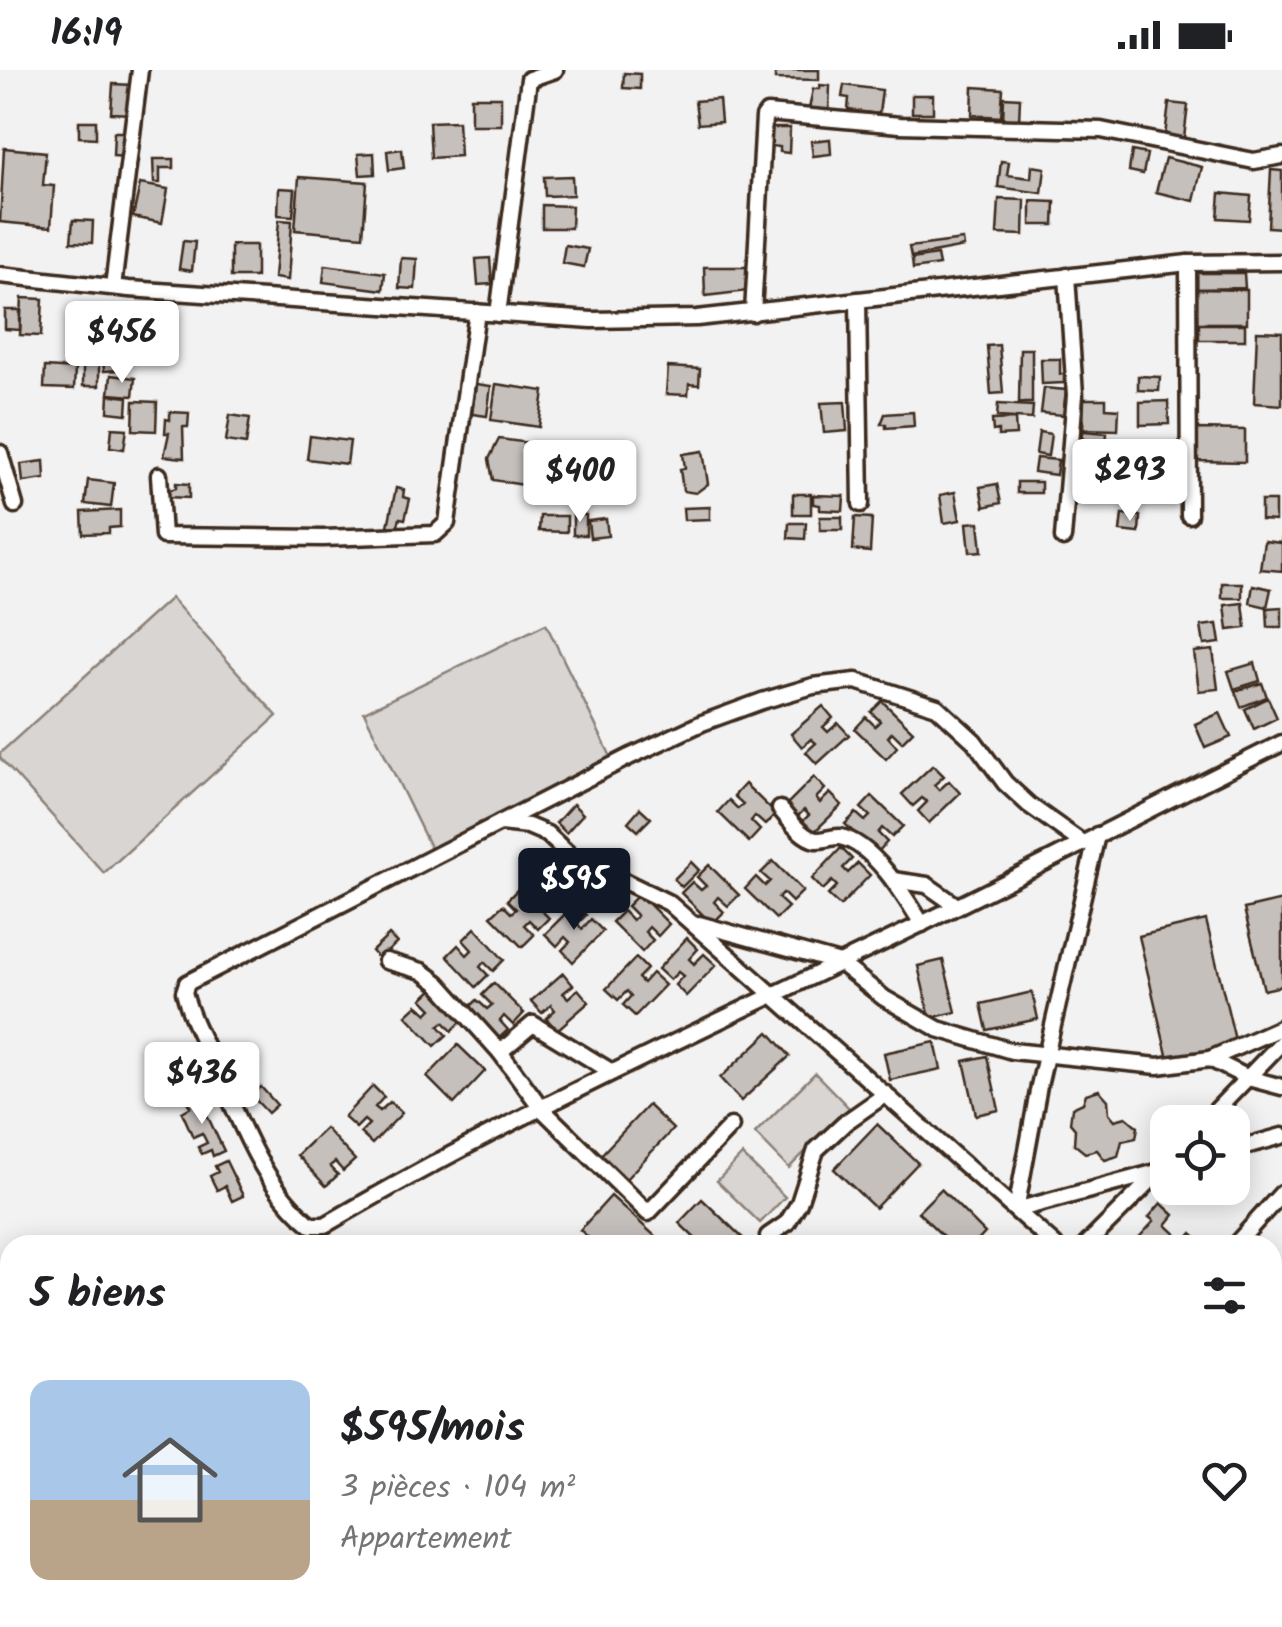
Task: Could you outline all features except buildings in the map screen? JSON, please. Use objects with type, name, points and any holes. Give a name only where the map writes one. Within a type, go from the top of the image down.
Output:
[{"type":"street","points":[[114,288],[140,70]]},
{"type":"street","points":[[498,314],[529,79],[556,70]]},
{"type":"street","points":[[753,312],[764,117],[768,112],[900,126],[1101,130],[1254,161],[1282,156]]},
{"type":"street","points":[[0,275],[114,288],[646,320],[753,312],[1188,263],[1282,262]]},
{"type":"street","points":[[1188,263],[1189,515]]},
{"type":"street","points":[[1063,538],[1075,395],[1067,276]]},
{"type":"street","points":[[858,300],[860,504]]},
{"type":"street","points":[[159,475],[163,536],[336,538],[435,534],[447,523],[477,312]]},
{"type":"street","points":[[0,453],[15,505]]},
{"type":"street","points":[[1081,842],[1005,783],[974,741],[937,707],[856,681],[813,686],[702,723],[187,983],[184,992],[256,1158],[277,1191],[311,1226],[325,1225],[612,1072],[922,924],[1282,743]]},
{"type":"street","points":[[780,809],[805,836],[815,840],[841,838],[856,846],[893,880],[922,924]]},
{"type":"street","points":[[498,823],[528,826],[547,834],[594,878],[641,887],[696,924],[1044,1235]]},
{"type":"street","points":[[1016,1210],[1097,835]]},
{"type":"street","points":[[893,880],[928,885],[957,906]]},
{"type":"street","points":[[696,924],[840,963],[884,998],[938,1029],[1046,1057],[1158,1066],[1210,1059],[1282,1027]]},
{"type":"street","points":[[386,961],[422,971],[438,983],[500,1052],[542,1109],[648,1212],[731,1126]]},
{"type":"street","points":[[500,1052],[533,1024],[612,1072]]},
{"type":"street","points":[[1222,1105],[1282,1042]]},
{"type":"street","points":[[1210,1059],[1248,1078],[1282,1087]]},
{"type":"street","points":[[770,1235],[788,1223],[816,1150],[846,1122],[886,1094]]},
{"type":"street","points":[[1250,1145],[1282,1136]]},
{"type":"street","points":[[1016,1210],[1150,1172]]},
{"type":"street","points":[[1096,1235],[1150,1182]]},
{"type":"street","points":[[1244,1235],[1282,1193]]},
{"type":"shaded area","points":[[171,598],[277,716],[104,873],[0,758],[0,753]]},
{"type":"shaded area","points":[[546,624],[614,763],[432,851],[364,712]]},
{"type":"shaded area","points":[[815,1073],[849,1108],[789,1168],[755,1133]]},
{"type":"shaded area","points":[[742,1155],[785,1197],[760,1223],[717,1181]]}]
